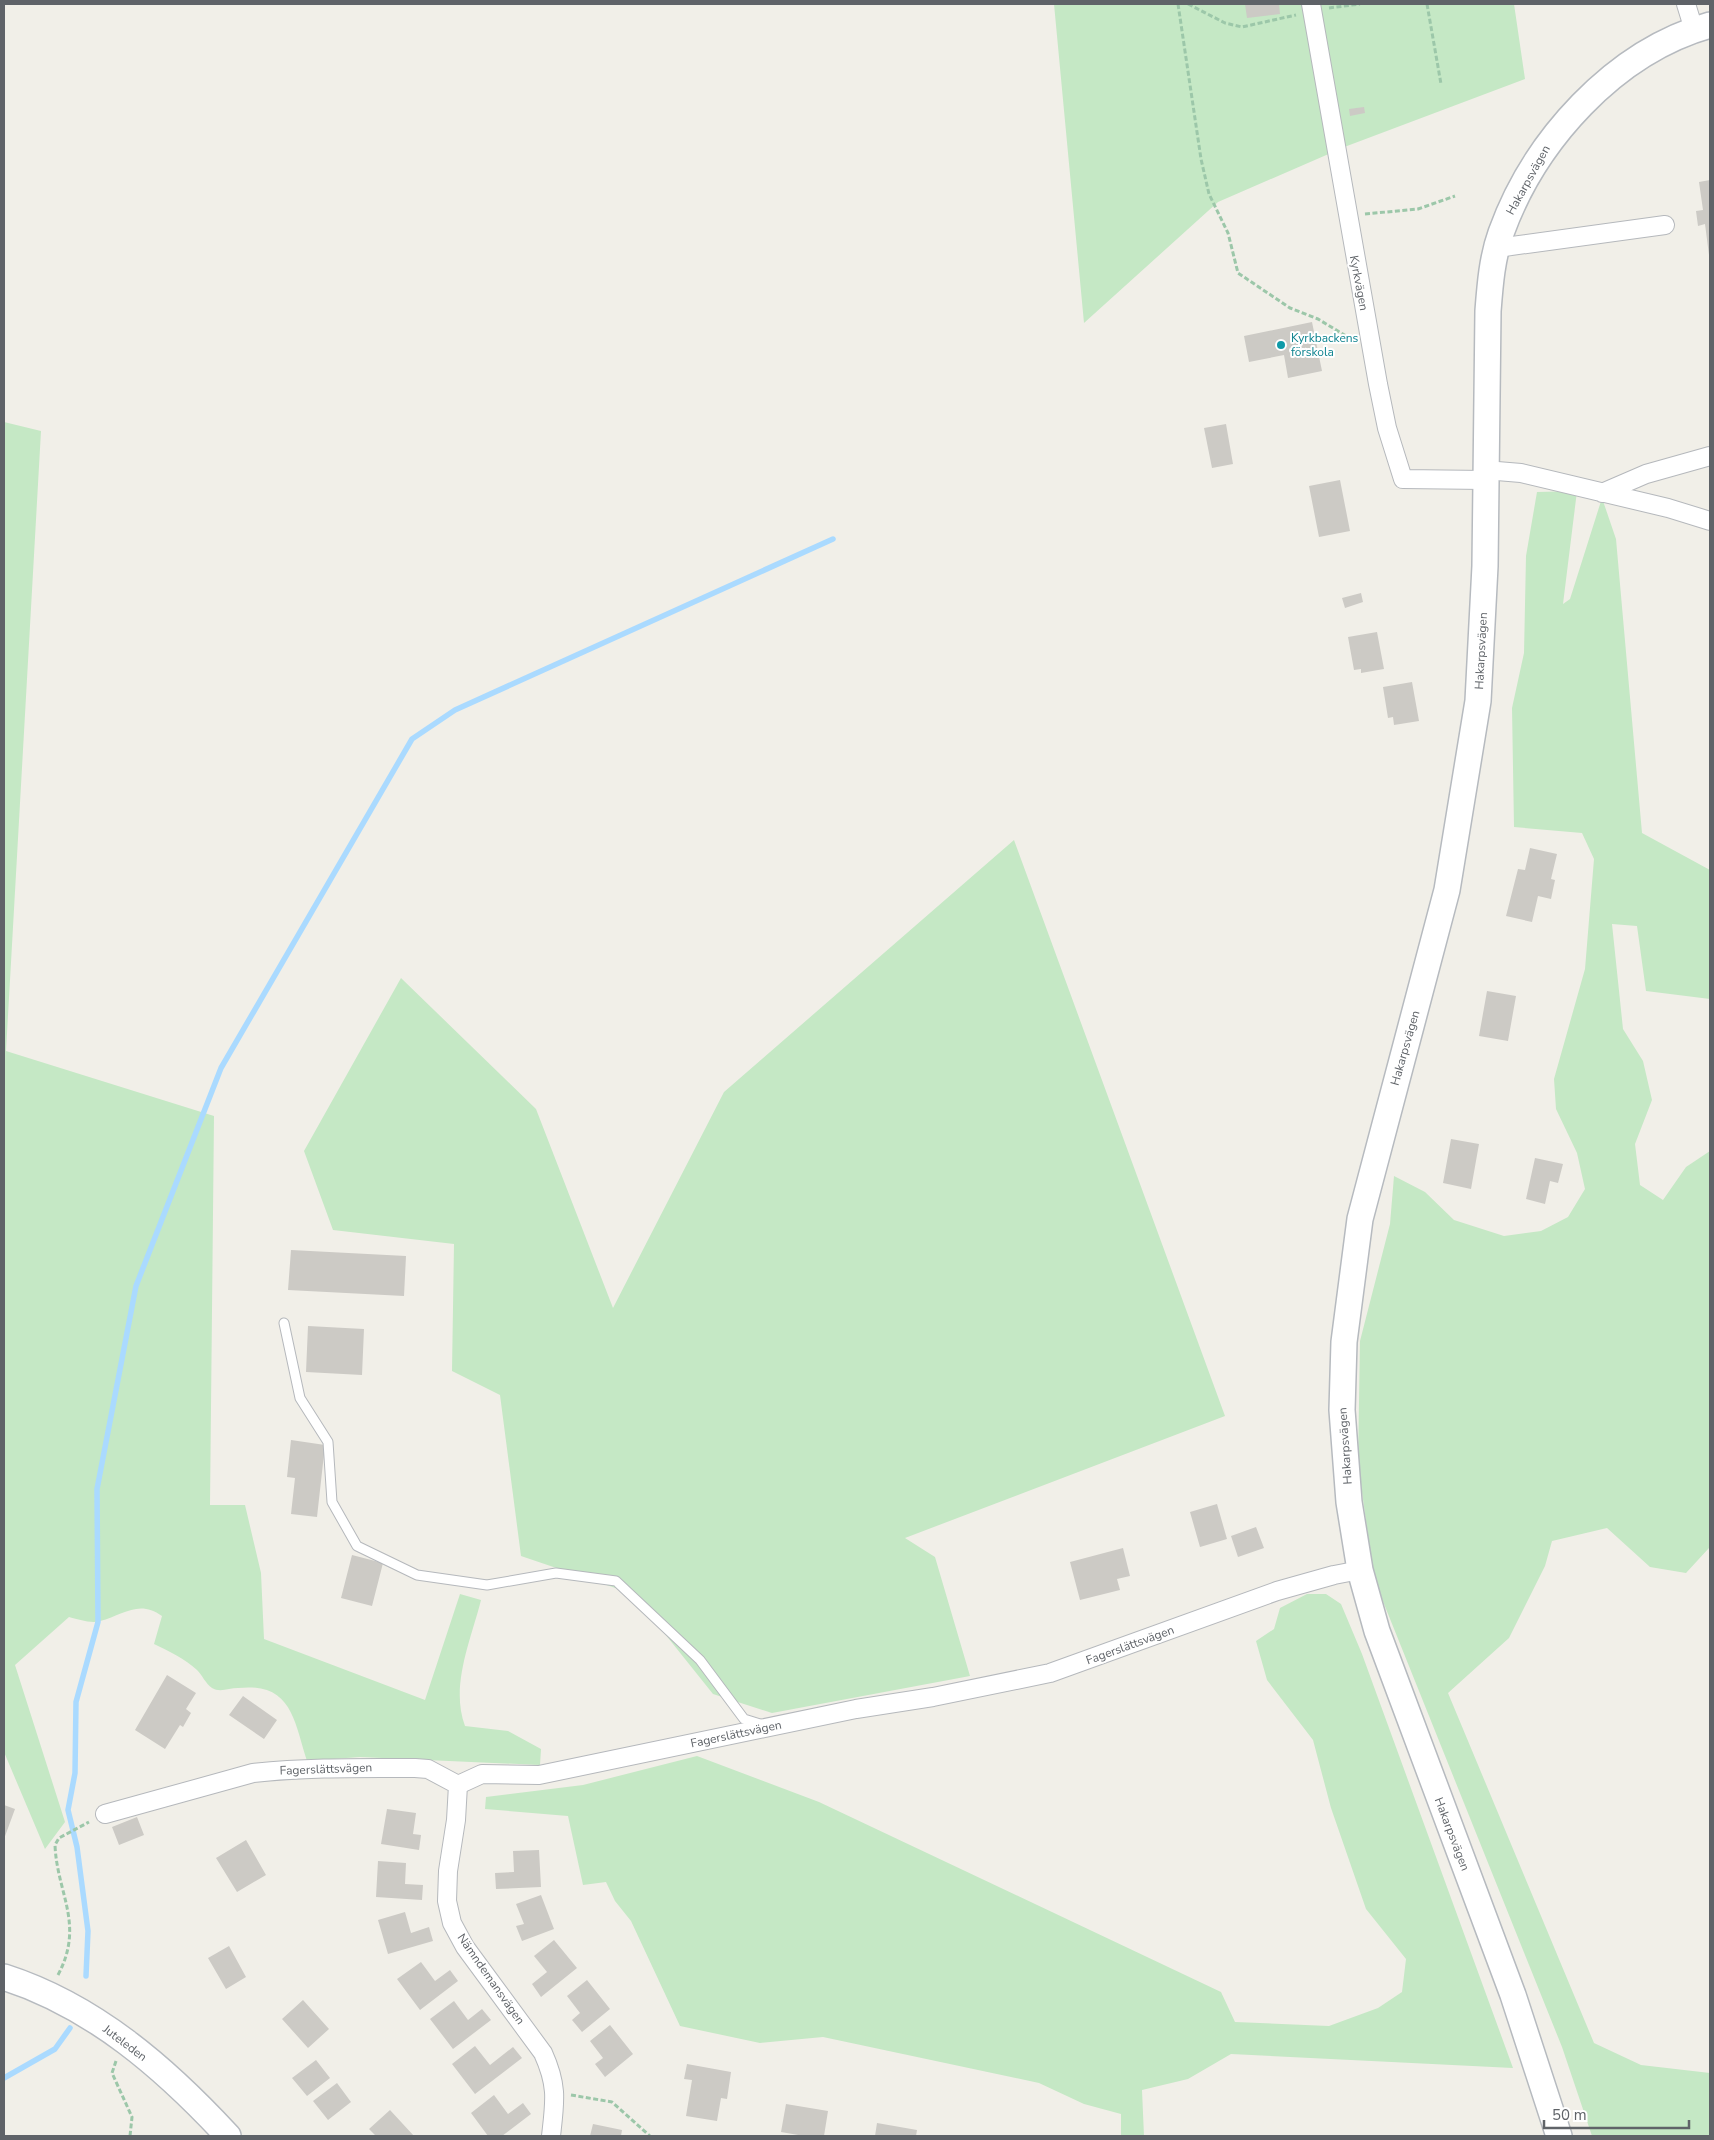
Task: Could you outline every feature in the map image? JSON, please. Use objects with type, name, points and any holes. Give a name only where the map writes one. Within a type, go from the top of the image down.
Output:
[{"type":"street","points":[[1686,4],[1702,28]]},
{"type":"street","name":"Kyrkvägen","points":[[1311,7],[1345,204],[1387,428],[1403,479],[1485,475]]},
{"type":"street","name":"Hakarpsvägen","points":[[1559,2136],[1513,1995],[1405,1711],[1377,1631],[1360,1570],[1349,1502],[1342,1410],[1344,1342],[1352,1268],[1364,1201],[1447,890],[1472,746],[1482,655],[1488,311],[1491,279],[1497,248],[1514,200],[1544,148],[1562,125],[1598,91],[1633,63],[1702,28]]},
{"type":"street","points":[[1497,248],[1665,225]]},
{"type":"street","points":[[1602,493],[1646,474],[1710,456]]},
{"type":"street","points":[[1485,475],[1521,473],[1710,521]]},
{"type":"street","name":"Fagerslättsvägen","points":[[105,1814],[254,1773],[305,1768],[428,1769],[458,1785],[482,1774],[539,1774],[856,1709],[933,1697],[1050,1673],[1277,1591],[1334,1575],[1360,1570]]},
{"type":"street","name":"Nämndemansvägen","points":[[458,1785],[456,1820],[448,1872],[447,1901],[452,1923],[465,1947],[543,2052],[551,2070],[556,2093],[551,2136]]},
{"type":"street","name":"Juteleden","points":[[4,1977],[49,1995],[125,2040],[186,2092],[228,2136]]},
{"type":"lane","points":[[284,1323],[300,1398],[328,1442],[332,1502],[357,1546],[417,1575],[487,1586],[556,1573],[616,1581],[700,1660],[744,1719],[770,1727]]},
{"type":"path","points":[[1178,4],[1201,159],[1209,194],[1228,233],[1238,273],[1290,308],[1336,328],[1373,353]]},
{"type":"path","points":[[1188,4],[1225,23],[1242,27],[1311,7],[1360,4]]},
{"type":"path","points":[[1427,4],[1440,84]]},
{"type":"path","points":[[1363,214],[1418,209],[1455,196]]},
{"type":"path","points":[[49,1995],[63,1966],[71,1932],[66,1894],[56,1855],[56,1845],[59,1838],[86,1823]]},
{"type":"path","points":[[125,2040],[112,2072],[132,2117],[130,2136]]},
{"type":"path","points":[[556,2093],[612,2102],[650,2136]]},
{"type":"green space","points":[[1054,4],[1514,4],[1525,79],[1347,146],[1218,202],[1084,323]]},
{"type":"green space","points":[[4,422],[41,431],[6,1051],[214,1116],[210,1505],[245,1505],[261,1573],[264,1639],[425,1700],[460,1594],[481,1600],[461,1679],[461,1711],[465,1726],[508,1731],[541,1749],[540,1765],[360,1757],[307,1761],[294,1719],[288,1707],[280,1698],[270,1691],[256,1688],[221,1690],[212,1688],[192,1666],[154,1644],[162,1616],[146,1609],[131,1610],[97,1622],[69,1617],[15,1665],[65,1822],[45,1849],[4,1752]]},
{"type":"green space","points":[[1577,491],[1563,604],[1570,599],[1602,498],[1616,539],[1642,833],[1710,870],[1710,999],[1646,991],[1637,926],[1612,924],[1623,1029],[1643,1061],[1652,1100],[1635,1144],[1640,1185],[1663,1200],[1686,1167],[1710,1151],[1710,1542],[1709,1548],[1686,1573],[1650,1567],[1607,1528],[1552,1541],[1545,1566],[1509,1638],[1448,1693],[1594,2043],[1641,2065],[1710,2073],[1710,2136],[1592,2136],[1562,2047],[1374,1579],[1358,1463],[1360,1341],[1390,1224],[1394,1176],[1425,1192],[1454,1220],[1504,1236],[1541,1231],[1568,1217],[1585,1189],[1577,1153],[1556,1109],[1554,1079],[1585,969],[1594,859],[1582,833],[1514,827],[1512,708],[1524,653],[1526,556],[1537,492]]},
{"type":"green space","points":[[1014,840],[1225,1416],[905,1538],[935,1557],[970,1676],[772,1713],[713,1694],[633,1594],[521,1556],[500,1395],[452,1371],[454,1244],[333,1230],[304,1151],[401,978],[536,1109],[613,1308],[724,1092]]},
{"type":"green space","points":[[1307,1594],[1326,1594],[1341,1604],[1362,1654],[1513,2068],[1231,2054],[1188,2079],[1142,2090],[1144,2136],[1121,2136],[1121,2114],[1084,2104],[1039,2083],[823,2037],[760,2043],[680,2026],[631,1921],[615,1901],[606,1882],[583,1885],[568,1816],[485,1809],[486,1797],[583,1785],[697,1756],[819,1802],[1221,1992],[1235,2022],[1329,2026],[1378,2008],[1402,1992],[1406,1959],[1366,1909],[1331,1808],[1313,1740],[1267,1680],[1256,1641],[1274,1629],[1280,1608]]},
{"type":"building","points":[[1245,4],[1279,4],[1280,14],[1247,18]]},
{"type":"building","points":[[1364,107],[1365,113],[1350,116],[1349,109]]},
{"type":"building","points":[[1710,180],[1709,255],[1705,224],[1698,226],[1696,211],[1703,210],[1699,182]]},
{"type":"building","name":"Kyrkbackens förskola","points":[[1312,322],[1322,371],[1288,378],[1284,355],[1249,362],[1244,336]]},
{"type":"building","points":[[1226,424],[1233,464],[1212,468],[1204,428]]},
{"type":"building","points":[[1340,480],[1350,531],[1319,537],[1309,486]]},
{"type":"building","points":[[1361,593],[1363,602],[1345,608],[1342,598]]},
{"type":"building","points":[[1377,632],[1384,669],[1361,673],[1361,669],[1354,670],[1348,637]]},
{"type":"building","points":[[1412,682],[1419,721],[1394,725],[1393,717],[1388,718],[1383,687]]},
{"type":"building","points":[[1530,848],[1557,854],[1551,879],[1555,880],[1551,899],[1538,896],[1532,922],[1506,916],[1518,869],[1525,870]]},
{"type":"building","points":[[1487,991],[1516,996],[1508,1041],[1479,1036]]},
{"type":"building","points":[[1451,1139],[1479,1144],[1471,1189],[1443,1183]]},
{"type":"building","points":[[1535,1158],[1563,1164],[1558,1183],[1550,1181],[1545,1204],[1526,1199]]},
{"type":"building","points":[[291,1250],[406,1256],[404,1296],[288,1290]]},
{"type":"building","points":[[308,1326],[364,1329],[362,1375],[306,1372]]},
{"type":"building","points":[[291,1440],[325,1445],[317,1517],[291,1514],[295,1478],[287,1477]]},
{"type":"building","points":[[1217,1504],[1227,1539],[1200,1547],[1190,1512]]},
{"type":"building","points":[[1256,1527],[1264,1548],[1238,1557],[1231,1536]]},
{"type":"building","points":[[1123,1548],[1130,1576],[1117,1579],[1120,1590],[1080,1600],[1070,1562]]},
{"type":"building","points":[[352,1555],[383,1563],[372,1606],[341,1598]]},
{"type":"building","points":[[167,1675],[196,1693],[186,1709],[191,1713],[183,1727],[180,1725],[165,1749],[135,1730]]},
{"type":"building","points":[[243,1696],[277,1720],[264,1739],[229,1715]]},
{"type":"building","points":[[4,1805],[15,1809],[4,1839]]},
{"type":"building","points":[[387,1809],[416,1813],[413,1834],[421,1835],[419,1850],[381,1844]]},
{"type":"building","points":[[137,1817],[144,1835],[119,1845],[112,1827]]},
{"type":"building","points":[[246,1840],[266,1875],[237,1892],[216,1858]]},
{"type":"building","points":[[539,1850],[541,1887],[496,1889],[495,1873],[514,1872],[513,1851]]},
{"type":"building","points":[[378,1861],[406,1863],[405,1884],[423,1885],[422,1900],[376,1897]]},
{"type":"building","points":[[541,1895],[554,1929],[522,1941],[516,1926],[524,1924],[516,1904]]},
{"type":"building","points":[[405,1912],[411,1933],[429,1927],[433,1941],[388,1954],[378,1920]]},
{"type":"building","points":[[554,1940],[577,1968],[541,1997],[532,1984],[547,1972],[534,1956]]},
{"type":"building","points":[[229,1946],[246,1977],[226,1989],[208,1958]]},
{"type":"building","points":[[421,1962],[435,1981],[450,1970],[458,1981],[420,2010],[397,1979]]},
{"type":"building","points":[[587,1980],[610,2009],[582,2032],[572,2020],[580,2013],[567,1996]]},
{"type":"building","points":[[303,2000],[329,2029],[308,2048],[282,2019]]},
{"type":"building","points":[[454,2001],[468,2020],[482,2009],[491,2020],[453,2049],[430,2019]]},
{"type":"building","points":[[610,2025],[633,2054],[605,2077],[595,2064],[603,2058],[590,2041]]},
{"type":"building","points":[[475,2046],[490,2065],[513,2047],[522,2058],[475,2094],[452,2064]]},
{"type":"building","points":[[316,2060],[330,2078],[307,2096],[292,2078]]},
{"type":"building","points":[[687,2064],[731,2072],[727,2099],[721,2098],[717,2121],[686,2116],[692,2080],[684,2079]]},
{"type":"building","points":[[337,2083],[351,2102],[328,2120],[313,2101]]},
{"type":"building","points":[[494,2095],[508,2114],[523,2103],[531,2114],[502,2136],[488,2136],[471,2113]]},
{"type":"building","points":[[786,2104],[828,2111],[824,2136],[804,2136],[781,2132]]},
{"type":"building","points":[[390,2110],[414,2136],[376,2136],[369,2129]]},
{"type":"building","points":[[877,2123],[917,2130],[916,2136],[875,2136]]},
{"type":"building","points":[[593,2124],[622,2130],[621,2136],[590,2136]]},
{"type":"waterway","points":[[86,1976],[88,1931],[77,1847],[68,1810],[75,1773],[76,1702],[98,1622],[97,1489],[136,1286],[221,1068],[412,739],[455,710],[833,539]]},
{"type":"waterway","points":[[4,2078],[55,2049],[70,2028]]},
{"type":"place","name":"Kyrkbackens förskola","points":[[1281,345]]}]
